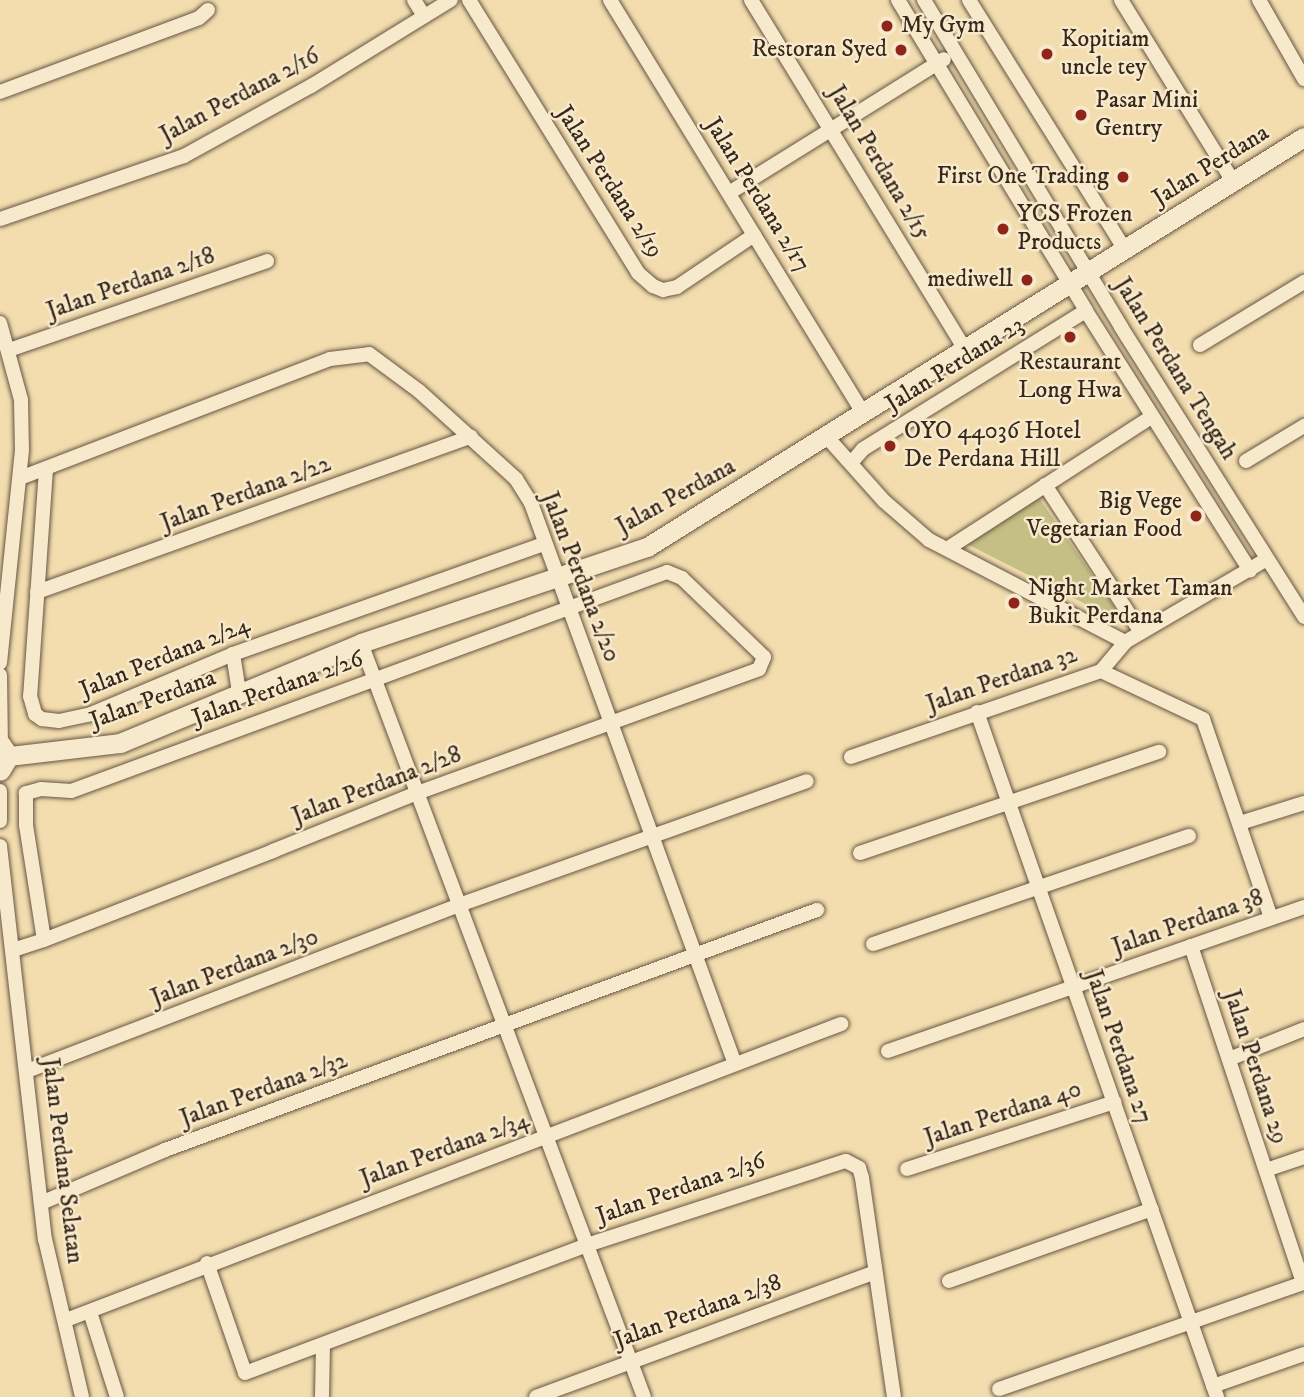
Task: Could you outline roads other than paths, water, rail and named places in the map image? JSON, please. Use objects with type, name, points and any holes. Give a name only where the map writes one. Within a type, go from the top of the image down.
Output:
[{"type":"street","points":[[414,0],[424,16]]},
{"type":"street","name":"Jalan Perdana 2/16","points":[[0,219],[184,156],[312,86],[451,0]]},
{"type":"street","name":"Jalan Perdana 2/19","points":[[469,0],[638,273],[653,286],[677,287],[754,235]]},
{"type":"street","name":"Jalan Perdana 2/17","points":[[610,0],[864,414]]},
{"type":"street","name":"Jalan Perdana 2/15","points":[[751,0],[832,128],[966,351]]},
{"type":"street","points":[[898,0],[1086,311],[1250,570]]},
{"type":"street","name":"Jalan Perdana Tengah","points":[[924,0],[1087,272],[1304,617]]},
{"type":"street","points":[[969,0],[1124,248]]},
{"type":"street","points":[[1121,0],[1233,181]]},
{"type":"street","points":[[1259,0],[1304,79]]},
{"type":"street","points":[[0,92],[199,18],[208,10]]},
{"type":"street","points":[[729,193],[953,52]]},
{"type":"street","name":"Jalan Perdana","points":[[2,753],[120,743],[361,643],[647,547],[966,351],[1124,248],[1304,137]]},
{"type":"street","name":"Jalan Perdana 2/18","points":[[9,350],[267,261]]},
{"type":"street","points":[[1199,345],[1304,282]]},
{"type":"street","name":"Jalan Perdana 23","points":[[851,463],[863,449],[1086,311]]},
{"type":"street","points":[[0,323],[21,400],[20,478],[4,594],[0,663]]},
{"type":"street","name":"Jalan Perdana 2/20","points":[[20,478],[330,359],[369,354],[390,367],[516,479],[531,503],[566,609],[734,1064]]},
{"type":"street","points":[[947,550],[1152,417]]},
{"type":"street","points":[[1246,461],[1304,426]]},
{"type":"street","points":[[826,436],[908,524],[947,550],[1125,642]]},
{"type":"street","name":"Jalan Perdana 2/22","points":[[37,592],[471,437]]},
{"type":"street","name":"Jalan Perdana 2/24","points":[[46,469],[30,696],[35,714],[42,719],[59,721],[91,714],[233,654],[543,544]]},
{"type":"street","points":[[1045,485],[1141,632]]},
{"type":"street","points":[[1101,671],[1125,642],[1267,559]]},
{"type":"street","name":"Jalan Perdana 2/26","points":[[44,940],[26,825],[26,793],[41,789],[71,791],[659,573],[674,572],[762,652],[764,664],[759,669]]},
{"type":"street","points":[[361,643],[417,793],[466,903],[505,1027],[644,1397]]},
{"type":"street","points":[[233,654],[239,693]]},
{"type":"street","name":"Jalan Perdana 2/28","points":[[13,950],[417,793],[759,669]]},
{"type":"street","name":"Jalan Perdana 32","points":[[851,757],[1101,671],[1203,719],[1271,918]]},
{"type":"street","points":[[0,675],[2,753]]},
{"type":"street","name":"Jalan Perdana 27","points":[[977,712],[1215,1391]]},
{"type":"street","points":[[860,853],[1159,752]]},
{"type":"street","name":"Jalan Perdana 2/30","points":[[27,1072],[466,903],[807,781]]},
{"type":"street","points":[[0,792],[0,821]]},
{"type":"street","points":[[1240,823],[1304,803]]},
{"type":"street","points":[[873,944],[1189,836]]},
{"type":"street","name":"Jalan Perdana Selatan","points":[[0,846],[50,1265],[66,1320],[82,1397]]},
{"type":"street","name":"Jalan Perdana 38","points":[[888,1051],[1304,907]]},
{"type":"street","points":[[693,955],[817,910]]},
{"type":"street","name":"Jalan Perdana 29","points":[[1191,946],[1304,1283]]},
{"type":"street","name":"Jalan Perdana 2/32","points":[[41,1203],[164,1150],[522,1022],[693,955]]},
{"type":"street","name":"Jalan Perdana 2/34","points":[[66,1320],[207,1262],[547,1138],[841,1024]]},
{"type":"street","points":[[1229,1059],[1304,1030]]},
{"type":"street","name":"Jalan Perdana 40","points":[[907,1169],[1114,1102]]},
{"type":"street","points":[[1266,1170],[1304,1157]]},
{"type":"street","name":"Jalan Perdana 2/36","points":[[207,1262],[245,1373],[302,1355],[587,1245],[846,1161],[859,1168],[862,1178],[890,1396]]},
{"type":"street","points":[[949,1281],[1152,1209]]},
{"type":"street","name":"Jalan Perdana 2/38","points":[[536,1397],[630,1360],[875,1272]]},
{"type":"street","points":[[999,1388],[1304,1283]]},
{"type":"street","points":[[90,1312],[117,1397]]},
{"type":"street","points":[[322,1397],[323,1346]]},
{"type":"street","points":[[1215,1391],[1304,1354]]},
{"type":"place","name":"My Gym","points":[[887,26]]},
{"type":"place","name":"Restoran Syed","points":[[901,50]]},
{"type":"place","name":"Kopitiam uncle tey","points":[[1047,54]]},
{"type":"place","name":"Pasar Mini Gentry","points":[[1081,115]]},
{"type":"place","name":"First One Trading","points":[[1123,177]]},
{"type":"place","name":"YCS Frozen Products","points":[[1003,229]]},
{"type":"place","name":"mediwell","points":[[1027,280]]},
{"type":"place","name":"Restaurant Long Hwa","points":[[1070,337]]},
{"type":"place","name":"OYO 44036 Hotel De Perdana Hill","points":[[890,446]]},
{"type":"place","name":"Big Vege Vegetarian Food","points":[[1196,516]]},
{"type":"place","name":"Night Market Taman Bukit Perdana","points":[[1014,603]]}]
